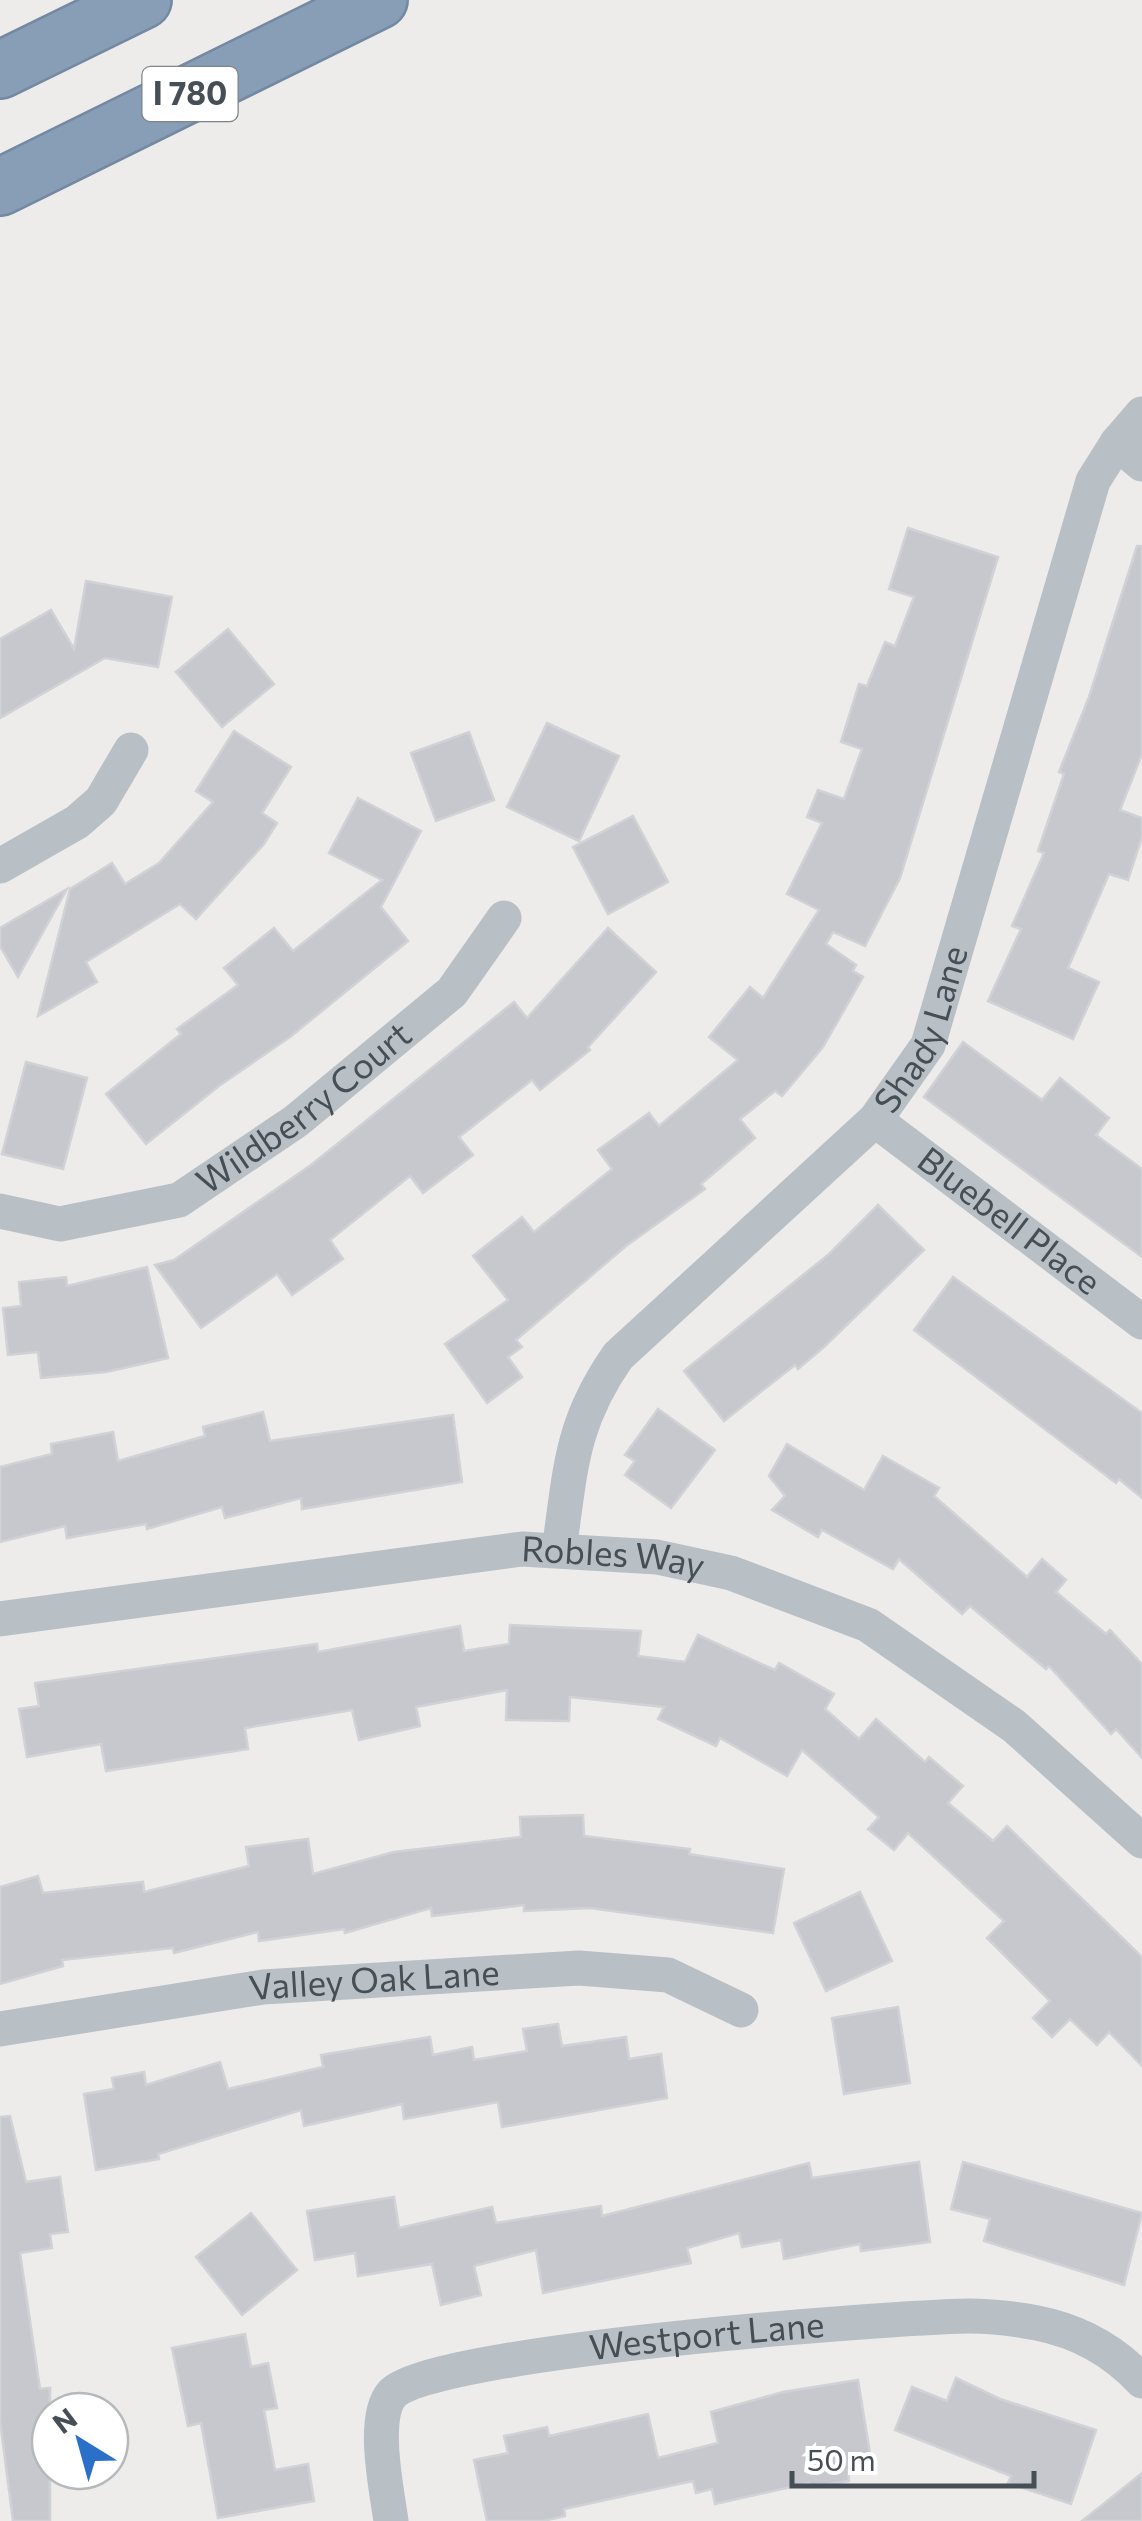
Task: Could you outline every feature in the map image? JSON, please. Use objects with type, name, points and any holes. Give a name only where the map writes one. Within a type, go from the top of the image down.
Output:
[{"type":"highway","points":[[0,70],[143,0]]},
{"type":"highway","name":"I 780","points":[[0,187],[379,0]]},
{"type":"street","name":"Shady Lane","points":[[558,1550],[575,1438],[589,1397],[618,1356],[875,1120],[928,1045],[1092,482],[1129,453],[1142,414]]},
{"type":"street","points":[[0,866],[77,822],[101,801],[130,750]]},
{"type":"street","name":"Wildberry Court","points":[[0,1211],[60,1224],[178,1200],[296,1121],[452,992],[504,918]]},
{"type":"street","name":"Bluebell Place","points":[[875,1120],[1142,1322]]},
{"type":"street","name":"Robles Way","points":[[0,1619],[522,1549],[657,1557],[731,1573],[868,1625],[1014,1726],[1142,1840]]},
{"type":"street","name":"Valley Oak Lane","points":[[0,2029],[263,1987],[578,1968],[668,1975],[741,2010]]},
{"type":"street","name":"Westport Lane","points":[[391,2521],[382,2454],[384,2410],[392,2393],[413,2380],[532,2355],[887,2319],[975,2316],[1040,2324],[1102,2346],[1142,2381]]},
{"type":"building","points":[[908,528],[998,557],[900,878],[865,946],[833,932],[826,944],[856,965],[853,971],[863,977],[823,1047],[782,1096],[775,1091],[740,1119],[755,1138],[701,1184],[705,1189],[626,1246],[516,1340],[522,1347],[508,1357],[522,1377],[487,1403],[445,1344],[508,1300],[473,1256],[522,1217],[534,1232],[612,1169],[598,1150],[649,1113],[659,1126],[738,1060],[709,1037],[750,987],[763,998],[819,910],[787,894],[822,823],[807,817],[818,790],[844,799],[862,749],[841,742],[859,684],[867,686],[885,642],[895,646],[914,597],[889,589]]},
{"type":"building","points":[[1137,546],[1142,546],[1142,754],[1120,810],[1142,818],[1142,837],[1128,880],[1109,874],[1068,968],[1099,982],[1073,1039],[988,1001],[1021,929],[1012,926],[1044,853],[1038,851],[1064,774],[1059,772],[1089,697]]},
{"type":"building","points":[[86,581],[172,597],[158,667],[105,658],[0,718],[0,639],[51,610],[74,649]]},
{"type":"building","points":[[228,629],[274,684],[222,727],[176,672]]},
{"type":"building","points":[[547,723],[619,756],[579,841],[507,807]]},
{"type":"building","points":[[234,731],[291,767],[262,813],[277,823],[264,844],[196,919],[180,904],[86,962],[97,982],[38,1016],[70,889],[112,863],[125,884],[159,863],[213,802],[196,791]]},
{"type":"building","points":[[469,732],[494,800],[436,821],[411,753]]},
{"type":"building","points":[[358,798],[421,831],[381,907],[408,941],[290,1037],[219,1086],[146,1144],[106,1094],[181,1034],[177,1029],[238,985],[224,968],[274,928],[293,951],[382,880],[329,853]]},
{"type":"building","points":[[633,816],[668,882],[608,914],[573,847]]},
{"type":"building","points":[[67,889],[18,977],[0,946],[0,928]]},
{"type":"building","points":[[608,928],[656,972],[588,1047],[590,1050],[540,1090],[532,1080],[459,1137],[473,1155],[423,1193],[410,1176],[330,1240],[343,1259],[292,1295],[277,1274],[201,1328],[155,1265],[174,1260],[311,1165],[514,1002],[527,1018]]},
{"type":"building","points":[[963,1042],[1042,1100],[1060,1078],[1109,1118],[1096,1135],[1142,1169],[1142,1257],[924,1097]]},
{"type":"building","points":[[26,1062],[87,1078],[63,1169],[2,1154]]},
{"type":"building","points":[[878,1205],[924,1250],[824,1347],[724,1421],[684,1371],[829,1254]]},
{"type":"building","points":[[147,1267],[168,1358],[106,1372],[41,1378],[38,1352],[8,1355],[3,1308],[21,1306],[19,1282],[66,1277],[67,1286]]},
{"type":"building","points":[[953,1277],[1142,1413],[1142,1498],[1119,1479],[1116,1483],[914,1330]]},
{"type":"building","points":[[658,1409],[715,1450],[671,1508],[625,1475],[635,1461],[625,1455]]},
{"type":"building","points":[[263,1412],[270,1441],[453,1415],[462,1482],[302,1509],[301,1498],[225,1518],[222,1507],[147,1529],[146,1524],[67,1538],[65,1526],[0,1542],[0,1467],[52,1454],[51,1444],[113,1432],[118,1461],[205,1436],[203,1427]]},
{"type":"building","points":[[787,1444],[864,1490],[883,1456],[939,1488],[934,1496],[1027,1577],[1042,1559],[1066,1580],[1056,1592],[1106,1634],[1110,1630],[1142,1664],[1142,1758],[1116,1729],[1111,1734],[1049,1666],[1046,1669],[970,1606],[962,1614],[899,1559],[893,1569],[822,1530],[818,1537],[772,1510],[785,1496],[769,1476]]},
{"type":"building","points":[[510,1625],[641,1631],[638,1656],[685,1662],[698,1635],[775,1670],[779,1663],[834,1694],[825,1709],[859,1739],[876,1719],[925,1762],[929,1757],[963,1786],[948,1803],[993,1841],[1007,1826],[1142,1957],[1142,2066],[1109,2032],[1097,2045],[1070,2019],[1052,2037],[1033,2018],[1050,2001],[987,1938],[1004,1921],[908,1833],[894,1850],[868,1829],[879,1817],[802,1750],[787,1776],[720,1738],[716,1746],[658,1719],[664,1707],[570,1697],[569,1721],[506,1720],[507,1690],[416,1707],[420,1726],[359,1740],[352,1710],[245,1728],[248,1749],[106,1771],[101,1744],[27,1757],[19,1709],[39,1706],[35,1683],[317,1644],[318,1652],[460,1626],[464,1651],[509,1644]]},
{"type":"building","points":[[583,1815],[584,1836],[690,1849],[689,1854],[784,1869],[773,1933],[590,1908],[524,1911],[524,1905],[432,1916],[431,1908],[345,1933],[344,1929],[259,1941],[258,1932],[174,1953],[173,1948],[62,1960],[63,1966],[0,1984],[0,1887],[38,1876],[43,1893],[143,1882],[144,1892],[249,1866],[246,1847],[308,1839],[313,1874],[394,1852],[521,1837],[520,1817]]},
{"type":"building","points":[[860,1892],[892,1961],[826,1991],[794,1923]]},
{"type":"building","points":[[898,2007],[910,2083],[844,2094],[832,2018]]},
{"type":"building","points":[[558,2024],[562,2046],[626,2037],[629,2059],[661,2054],[667,2098],[502,2127],[498,2102],[404,2119],[402,2104],[304,2126],[301,2110],[158,2154],[159,2159],[96,2170],[84,2094],[114,2089],[112,2078],[144,2072],[146,2085],[220,2062],[228,2089],[323,2067],[321,2055],[430,2037],[433,2055],[472,2047],[474,2060],[527,2051],[523,2029]]},
{"type":"building","points":[[10,2116],[26,2182],[60,2177],[68,2232],[50,2234],[52,2248],[20,2253],[40,2389],[50,2388],[30,2391],[30,2491],[50,2491],[50,2521],[13,2521],[0,2421],[0,2117]]},
{"type":"building","points":[[919,2162],[930,2242],[861,2251],[860,2244],[784,2259],[781,2240],[742,2247],[739,2233],[687,2248],[691,2263],[543,2293],[536,2250],[474,2266],[481,2295],[441,2305],[432,2264],[358,2276],[355,2253],[315,2260],[307,2211],[394,2197],[399,2228],[492,2207],[496,2223],[601,2206],[602,2216],[809,2163],[812,2178]]},
{"type":"building","points":[[963,2162],[1142,2213],[1124,2285],[984,2241],[990,2219],[951,2209]]},
{"type":"building","points":[[251,2213],[297,2270],[242,2315],[196,2257]]},
{"type":"building","points":[[245,2334],[251,2367],[268,2363],[277,2408],[264,2410],[275,2470],[308,2464],[314,2501],[218,2518],[201,2423],[188,2426],[172,2348]]},
{"type":"building","points":[[956,2378],[1000,2399],[1096,2430],[1071,2504],[1008,2483],[1011,2476],[895,2430],[912,2387],[947,2401]]},
{"type":"building","points":[[858,2380],[872,2466],[848,2470],[849,2481],[810,2487],[809,2483],[715,2504],[712,2489],[696,2493],[693,2481],[564,2509],[565,2516],[543,2521],[487,2521],[474,2460],[508,2453],[504,2436],[547,2427],[549,2436],[648,2414],[658,2458],[718,2443],[711,2412],[783,2392]]},
{"type":"building","points":[[1142,2473],[1142,2521],[1082,2521]]}]
